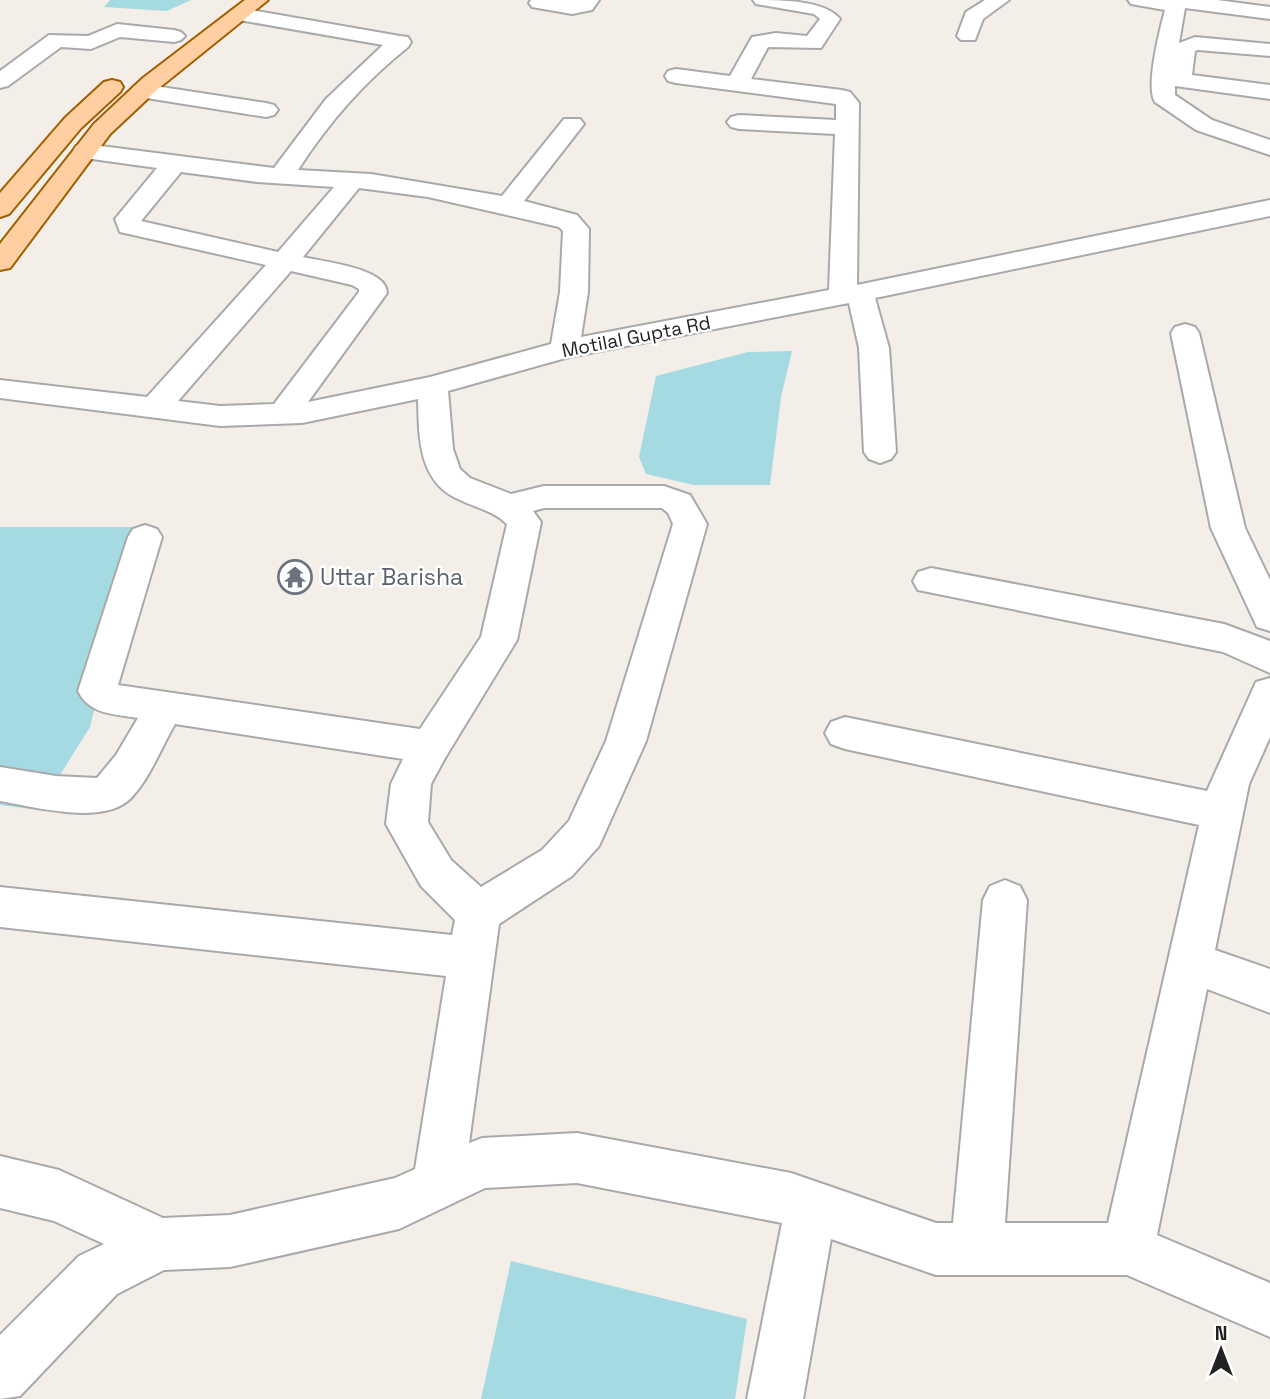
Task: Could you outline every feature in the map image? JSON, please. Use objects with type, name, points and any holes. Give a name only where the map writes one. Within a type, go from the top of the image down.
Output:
[{"type":"main road","points":[[0,209],[73,123],[133,83],[233,5]]},
{"type":"main road","points":[[148,55],[193,21]]},
{"type":"main road","points":[[0,262],[102,129],[133,83]]},
{"type":"street","points":[[539,3],[572,8],[585,6],[589,0]]},
{"type":"street","points":[[740,78],[761,42],[776,39],[813,43],[830,19],[826,12],[819,9],[763,0]]},
{"type":"street","points":[[968,36],[973,16],[999,0]]},
{"type":"street","points":[[1138,0],[1270,13]]},
{"type":"street","points":[[1172,79],[1176,2]]},
{"type":"street","points":[[233,5],[425,47]]},
{"type":"street","points":[[25,35],[92,43],[117,30],[174,36]]},
{"type":"street","points":[[0,81],[57,40]]},
{"type":"street","points":[[281,176],[322,116],[368,66],[400,42]]},
{"type":"street","points":[[1270,50],[1195,43],[1185,48],[1163,97],[1204,125],[1270,148]]},
{"type":"street","points":[[676,76],[842,97],[849,103],[846,128],[851,295],[874,348],[880,452]]},
{"type":"street","points":[[1172,79],[1270,92]]},
{"type":"street","points":[[133,83],[266,110]]},
{"type":"street","points":[[738,122],[846,128]]},
{"type":"street","points":[[508,205],[572,124]]},
{"type":"street","points":[[85,151],[281,176],[352,180],[428,189],[508,205],[568,221],[576,229],[574,292],[565,349]]},
{"type":"street","points":[[174,164],[133,211],[128,219],[129,226],[361,279],[373,285],[373,293],[284,413]]},
{"type":"street","points":[[155,408],[278,260],[352,180]]},
{"type":"street","name":"Motilal Gupta Rd","points":[[0,389],[220,415],[302,413],[433,386],[565,349],[851,295],[1270,208]]},
{"type":"street","points":[[1185,333],[1228,528],[1270,617]]},
{"type":"street","points":[[433,386],[439,464],[458,488],[509,506],[524,522],[499,640],[430,747],[411,784],[407,824],[436,873],[478,913]]},
{"type":"street","points":[[438,1184],[478,913],[557,863],[584,834],[626,741],[690,524],[682,505],[676,499],[664,497],[544,497],[509,506]]},
{"type":"street","points":[[145,537],[97,691],[106,698],[163,709],[430,747]]},
{"type":"street","points":[[931,581],[1224,638],[1245,645],[1270,659]]},
{"type":"street","points":[[1128,1249],[1229,784],[1270,693]]},
{"type":"street","points":[[0,784],[82,796],[110,792],[127,773],[163,709]]},
{"type":"street","points":[[845,733],[1223,812]]},
{"type":"street","points":[[977,1249],[1005,901]]},
{"type":"street","points":[[0,907],[470,958]]},
{"type":"street","points":[[1190,962],[1270,991]]},
{"type":"street","points":[[0,1376],[98,1275],[161,1244],[230,1241],[399,1203],[482,1163],[577,1158],[791,1199],[936,1249],[1128,1249],[1270,1310]]},
{"type":"street","points":[[0,1182],[59,1196],[161,1244]]},
{"type":"street","points":[[775,1399],[811,1207]]},
{"type":"water","points":[[110,0],[191,0],[167,11],[104,7]]},
{"type":"water","points":[[792,351],[781,397],[770,485],[694,485],[646,474],[639,457],[656,376],[748,352]]},
{"type":"water","points":[[0,527],[138,527],[90,727],[38,810],[0,805]]},
{"type":"water","points":[[511,1261],[747,1319],[735,1399],[481,1399]]},
{"type":"place","name":"Uttar Barisha","points":[[295,577]]}]
